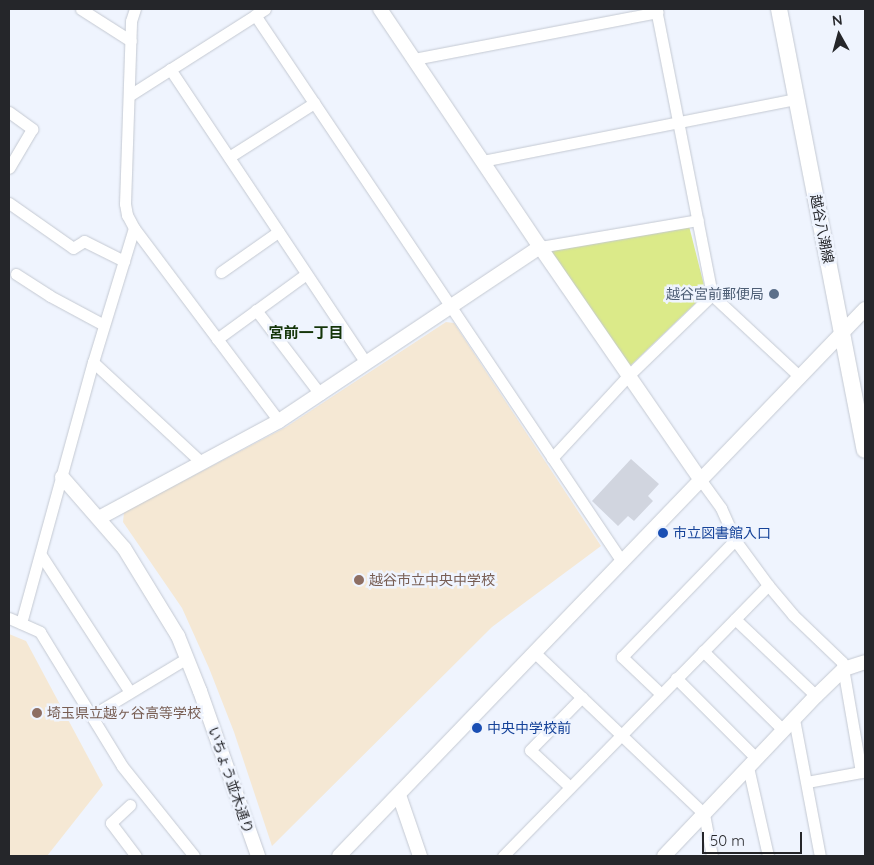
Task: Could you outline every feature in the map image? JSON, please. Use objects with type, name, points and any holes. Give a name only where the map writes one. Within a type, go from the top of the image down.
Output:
[{"type":"main road","name":"越谷八潮線","points":[[778,9],[865,450]]},
{"type":"street","points":[[81,9],[130,41]]},
{"type":"street","points":[[135,9],[131,20],[130,41],[130,95],[125,204],[127,215],[134,228],[279,421]]},
{"type":"street","points":[[380,9],[628,376],[721,508],[735,540],[793,615],[842,662],[862,772],[807,782]]},
{"type":"street","points":[[414,59],[656,10],[712,295],[800,377]]},
{"type":"street","points":[[130,95],[260,12],[314,103],[621,560]]},
{"type":"street","points":[[170,69],[366,363]]},
{"type":"street","points":[[482,161],[796,99]]},
{"type":"street","points":[[229,157],[314,103]]},
{"type":"street","points":[[9,112],[32,129],[9,168]]},
{"type":"street","points":[[9,203],[74,248],[84,241],[124,261]]},
{"type":"street","points":[[99,518],[279,421],[449,305],[540,247],[698,220]]},
{"type":"street","points":[[21,623],[93,362],[134,228]]},
{"type":"street","points":[[221,272],[278,232]]},
{"type":"street","points":[[16,274],[50,296],[104,325]]},
{"type":"street","points":[[217,339],[306,274]]},
{"type":"street","points":[[552,458],[628,376],[712,295]]},
{"type":"street","points":[[343,854],[621,560],[865,309]]},
{"type":"street","points":[[256,310],[320,394]]},
{"type":"street","points":[[93,362],[200,462]]},
{"type":"street","name":"いちょう並木通り","points":[[62,477],[124,548],[148,584],[178,636],[200,691],[257,856]]},
{"type":"street","points":[[661,694],[622,657],[735,540]]},
{"type":"street","points":[[41,555],[130,692]]},
{"type":"street","points":[[503,856],[768,585]]},
{"type":"street","points":[[9,618],[40,632],[122,766],[194,856]]},
{"type":"street","points":[[735,619],[816,696]]},
{"type":"street","points":[[703,651],[783,730]]},
{"type":"street","points":[[534,652],[704,814],[712,856]]},
{"type":"street","points":[[91,716],[187,658]]},
{"type":"street","points":[[664,856],[816,696],[844,669],[865,662]]},
{"type":"street","points":[[676,678],[752,763],[768,856]]},
{"type":"street","points":[[570,787],[530,750],[582,697]]},
{"type":"street","points":[[794,719],[819,856]]},
{"type":"street","points":[[399,795],[420,856]]},
{"type":"street","points":[[130,805],[111,824],[136,856]]},
{"type":"shaded area","name":"越谷市立中央中学校","points":[[446,322],[454,323],[601,546],[492,627],[272,846],[234,732],[209,668],[182,608],[123,522],[124,512],[286,427]]},
{"type":"shaded area","name":"埼玉県立越ヶ谷高等学校","points":[[9,634],[26,641],[103,785],[47,856],[9,856]]},
{"type":"green space","points":[[689,226],[706,293],[629,367],[548,250]]},
{"type":"building","points":[[631,459],[659,484],[648,496],[653,501],[634,521],[628,516],[618,526],[592,501]]},
{"type":"place","name":"越谷宮前郵便局","points":[[774,294]]},
{"type":"place","name":"市立図書館入口","points":[[663,533]]},
{"type":"place","name":"越谷市立中央中学校","points":[[359,580]]},
{"type":"place","name":"埼玉県立越ヶ谷高等学校","points":[[37,713]]},
{"type":"place","name":"中央中学校前","points":[[477,728]]},
{"type":"district","name":"宮前一丁目","points":[[306,333]]}]
